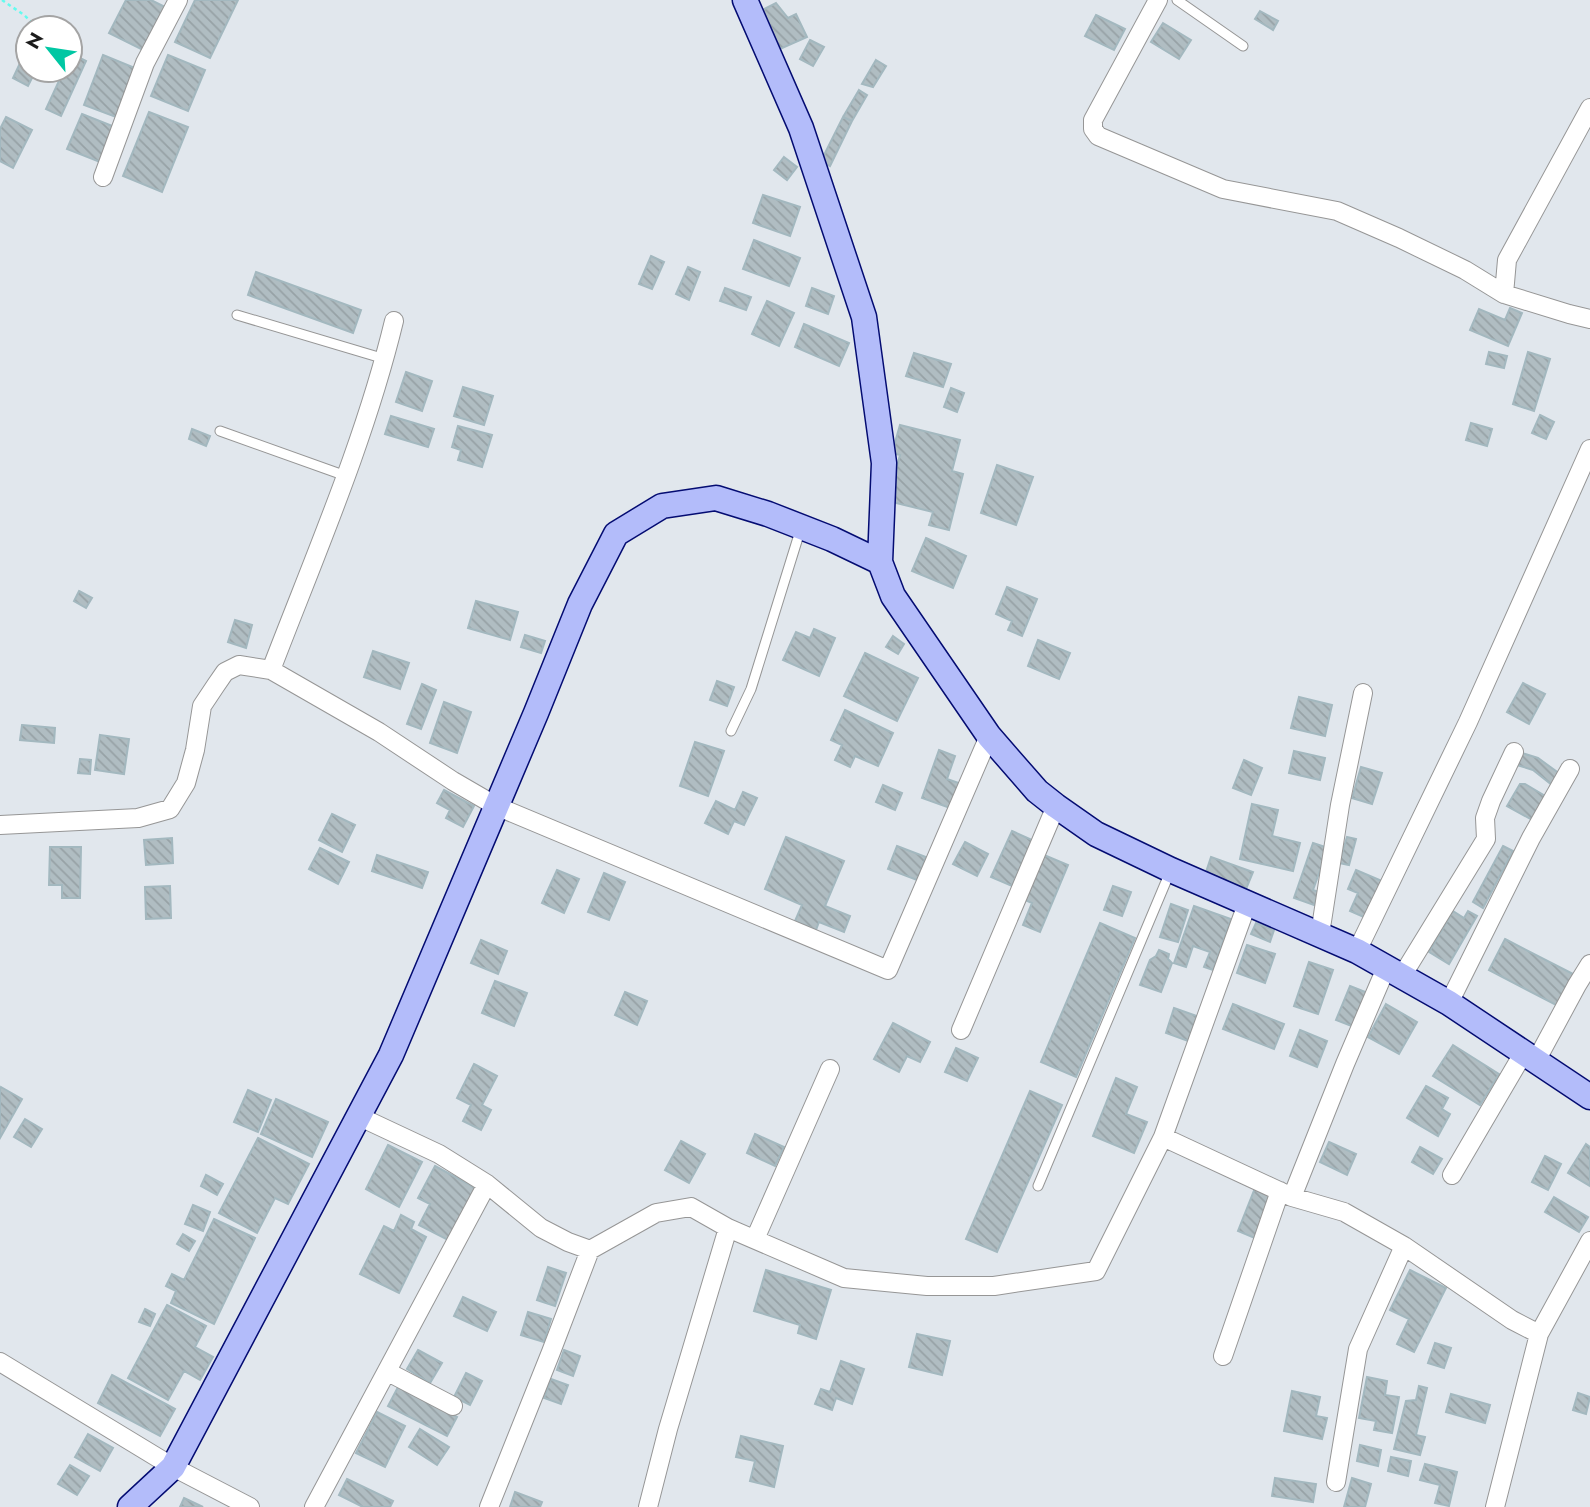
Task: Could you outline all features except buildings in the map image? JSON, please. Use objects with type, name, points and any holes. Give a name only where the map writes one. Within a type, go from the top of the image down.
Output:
[{"type":"street","points":[[103,177],[145,63],[178,0]]},
{"type":"street","points":[[745,0],[800,128],[864,317],[884,463],[880,562],[893,596],[989,736],[1037,790],[1096,834],[1171,870],[1357,951],[1449,1003],[1590,1097]]},
{"type":"street","points":[[1158,0],[1093,120],[1093,129],[1098,136],[1223,189],[1337,211],[1465,270],[1504,294],[1590,319]]},
{"type":"street","points":[[1504,294],[1507,260],[1590,108]]},
{"type":"street","points":[[271,670],[346,476],[385,359],[394,321]]},
{"type":"street","points":[[1357,951],[1468,722],[1590,449]]},
{"type":"street","points":[[130,1507],[173,1467],[391,1055],[580,604],[616,534],[662,506],[716,498],[802,527],[880,562]]},
{"type":"street","points":[[0,825],[138,817],[170,809],[186,783],[202,706],[220,678],[225,672],[239,665],[271,670],[379,732],[496,806],[888,970],[989,736]]},
{"type":"street","points":[[1320,934],[1340,805],[1363,693]]},
{"type":"street","points":[[1223,1356],[1286,1194],[1345,1064],[1394,972],[1486,839],[1485,818],[1514,752]]},
{"type":"street","points":[[1449,1003],[1531,838],[1570,769]]},
{"type":"street","points":[[961,1030],[1056,806]]},
{"type":"street","points":[[489,1507],[590,1250],[656,1213],[691,1207],[728,1228],[844,1278],[927,1286],[994,1286],[1096,1271],[1163,1138],[1247,904]]},
{"type":"street","points":[[1452,1175],[1590,964]]},
{"type":"street","points":[[755,1239],[830,1069]]},
{"type":"street","points":[[358,1116],[439,1154],[487,1184],[541,1228],[590,1250]]},
{"type":"street","points":[[1163,1138],[1286,1194],[1343,1212],[1404,1246],[1512,1320],[1539,1334]]},
{"type":"street","points":[[314,1507],[487,1184]]},
{"type":"street","points":[[648,1507],[668,1429],[728,1228]]},
{"type":"street","points":[[1495,1507],[1539,1334],[1590,1241]]},
{"type":"street","points":[[1336,1482],[1358,1349],[1404,1246]]},
{"type":"street","points":[[0,1362],[173,1467],[242,1505]]},
{"type":"street","points":[[388,1372],[453,1406]]},
{"type":"lane","points":[[1177,0],[1243,46]]},
{"type":"lane","points":[[237,315],[385,359]]},
{"type":"lane","points":[[220,431],[346,476]]},
{"type":"lane","points":[[731,731],[751,689],[802,527]]},
{"type":"lane","points":[[1038,1186],[1171,870]]},
{"type":"path","points":[[2,0],[23,14]]}]
